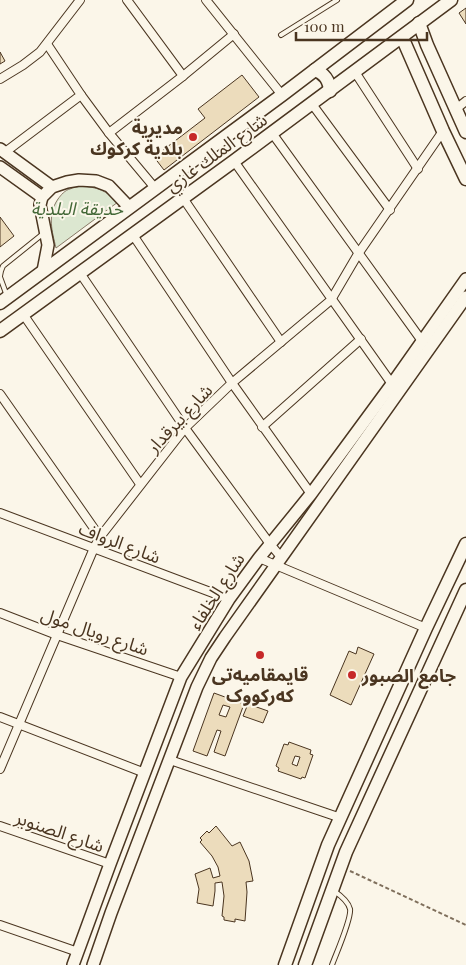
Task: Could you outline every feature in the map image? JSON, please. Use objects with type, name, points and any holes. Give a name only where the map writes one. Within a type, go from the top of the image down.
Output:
[{"type":"main road","name":"شارع الملك غازي","points":[[0,331],[234,162],[450,0]]},
{"type":"main road","name":"شارع الملك غازي","points":[[4,300],[282,95],[399,2]]},
{"type":"main road","points":[[419,24],[427,45],[461,105],[466,132]]},
{"type":"main road","points":[[402,37],[466,179]]},
{"type":"main road","points":[[410,53],[416,46],[427,45]]},
{"type":"main road","points":[[315,70],[326,78],[330,91]]},
{"type":"main road","points":[[285,965],[328,845],[466,544]]},
{"type":"main road","points":[[305,965],[350,843],[466,590]]},
{"type":"main road","points":[[294,940],[312,947]]},
{"type":"street","points":[[0,79],[32,59],[47,44],[80,0]]},
{"type":"street","points":[[127,0],[183,76]]},
{"type":"street","points":[[206,0],[282,95]]},
{"type":"street","points":[[109,132],[183,76],[234,34]]},
{"type":"street","points":[[47,44],[81,95],[154,188]]},
{"type":"street","points":[[355,72],[418,169]]},
{"type":"street","points":[[52,187],[2,151],[81,95]]},
{"type":"street","points":[[312,104],[390,210]]},
{"type":"street","name":"شارع بيرقدار","points":[[0,769],[100,537],[185,428],[232,383],[332,300],[358,254],[443,131]]},
{"type":"street","points":[[272,132],[422,341]]},
{"type":"street","points":[[234,162],[392,384]]},
{"type":"street","points":[[0,167],[42,197]]},
{"type":"street","points":[[43,271],[48,245],[40,205],[42,197],[52,187],[79,180],[96,181],[109,186],[130,208]]},
{"type":"street","points":[[183,198],[281,342]]},
{"type":"street","points":[[133,235],[262,427],[310,494]]},
{"type":"street","points":[[80,273],[185,428],[270,544],[278,561]]},
{"type":"street","name":"شارع الخلفاء","points":[[73,965],[181,677],[229,599],[258,558],[310,494],[466,280]]},
{"type":"street","points":[[93,965],[197,687],[211,658],[466,296]]},
{"type":"street","points":[[23,314],[140,484]]},
{"type":"street","points":[[262,427],[361,339]]},
{"type":"street","points":[[0,394],[100,537]]},
{"type":"street","name":"شارع الرواف","points":[[1,513],[229,599]]},
{"type":"street","points":[[258,558],[278,561],[426,628]]},
{"type":"street","name":"شارع رويال مول","points":[[0,613],[57,635],[181,677]]},
{"type":"street","points":[[0,717],[145,773]]},
{"type":"street","points":[[170,760],[341,818]]},
{"type":"street","name":"شارع الصنوبر","points":[[0,826],[110,864]]},
{"type":"street","points":[[0,925],[78,952]]},
{"type":"lane","points":[[281,35],[337,0]]},
{"type":"lane","points":[[4,300],[0,277],[0,271],[3,266],[46,232]]},
{"type":"lane","points":[[332,890],[342,896],[350,909],[344,933],[332,965]]},
{"type":"path","points":[[341,866],[466,925]]},
{"type":"green space","name":"حديقة البلدية","points":[[81,186],[101,190],[118,202],[56,248],[51,223],[52,211],[58,199],[65,192]]},
{"type":"building","points":[[466,8],[466,24],[459,13]]},
{"type":"building","points":[[0,52],[5,61],[0,64]]},
{"type":"building","name":"مديرية بلدية كركوك","points":[[242,75],[259,97],[164,170],[154,157],[205,118],[198,109]]},
{"type":"building","points":[[0,217],[14,236],[0,247]]},
{"type":"building","name":"جامع الصبور","points":[[358,647],[374,654],[351,705],[330,695],[349,651],[356,654]]},
{"type":"building","points":[[214,693],[244,704],[225,756],[214,752],[221,731],[217,730],[207,756],[193,751]],"holes":[[[223,705],[230,707],[226,717],[219,715]]]},
{"type":"building","points":[[248,704],[268,711],[263,723],[243,716]]},
{"type":"building","points":[[289,742],[311,750],[310,754],[313,755],[305,778],[302,777],[301,779],[278,771],[279,768],[276,766],[284,744],[288,745]],"holes":[[[295,756],[300,757],[297,766],[292,764]]]},
{"type":"building","points":[[216,826],[232,846],[240,842],[249,861],[253,881],[246,882],[245,921],[235,919],[235,922],[224,920],[222,916],[224,896],[222,882],[215,883],[213,906],[197,903],[199,889],[195,874],[210,868],[213,878],[220,876],[212,856],[200,842],[202,840],[200,838],[207,831],[209,833]]},
{"type":"place","name":"مديرية بلدية كركوك","points":[[193,137]]},
{"type":"place","name":"قایمقامیەتی کەرکووک","points":[[260,655]]},
{"type":"place","name":"جامع الصبور","points":[[352,675]]}]
